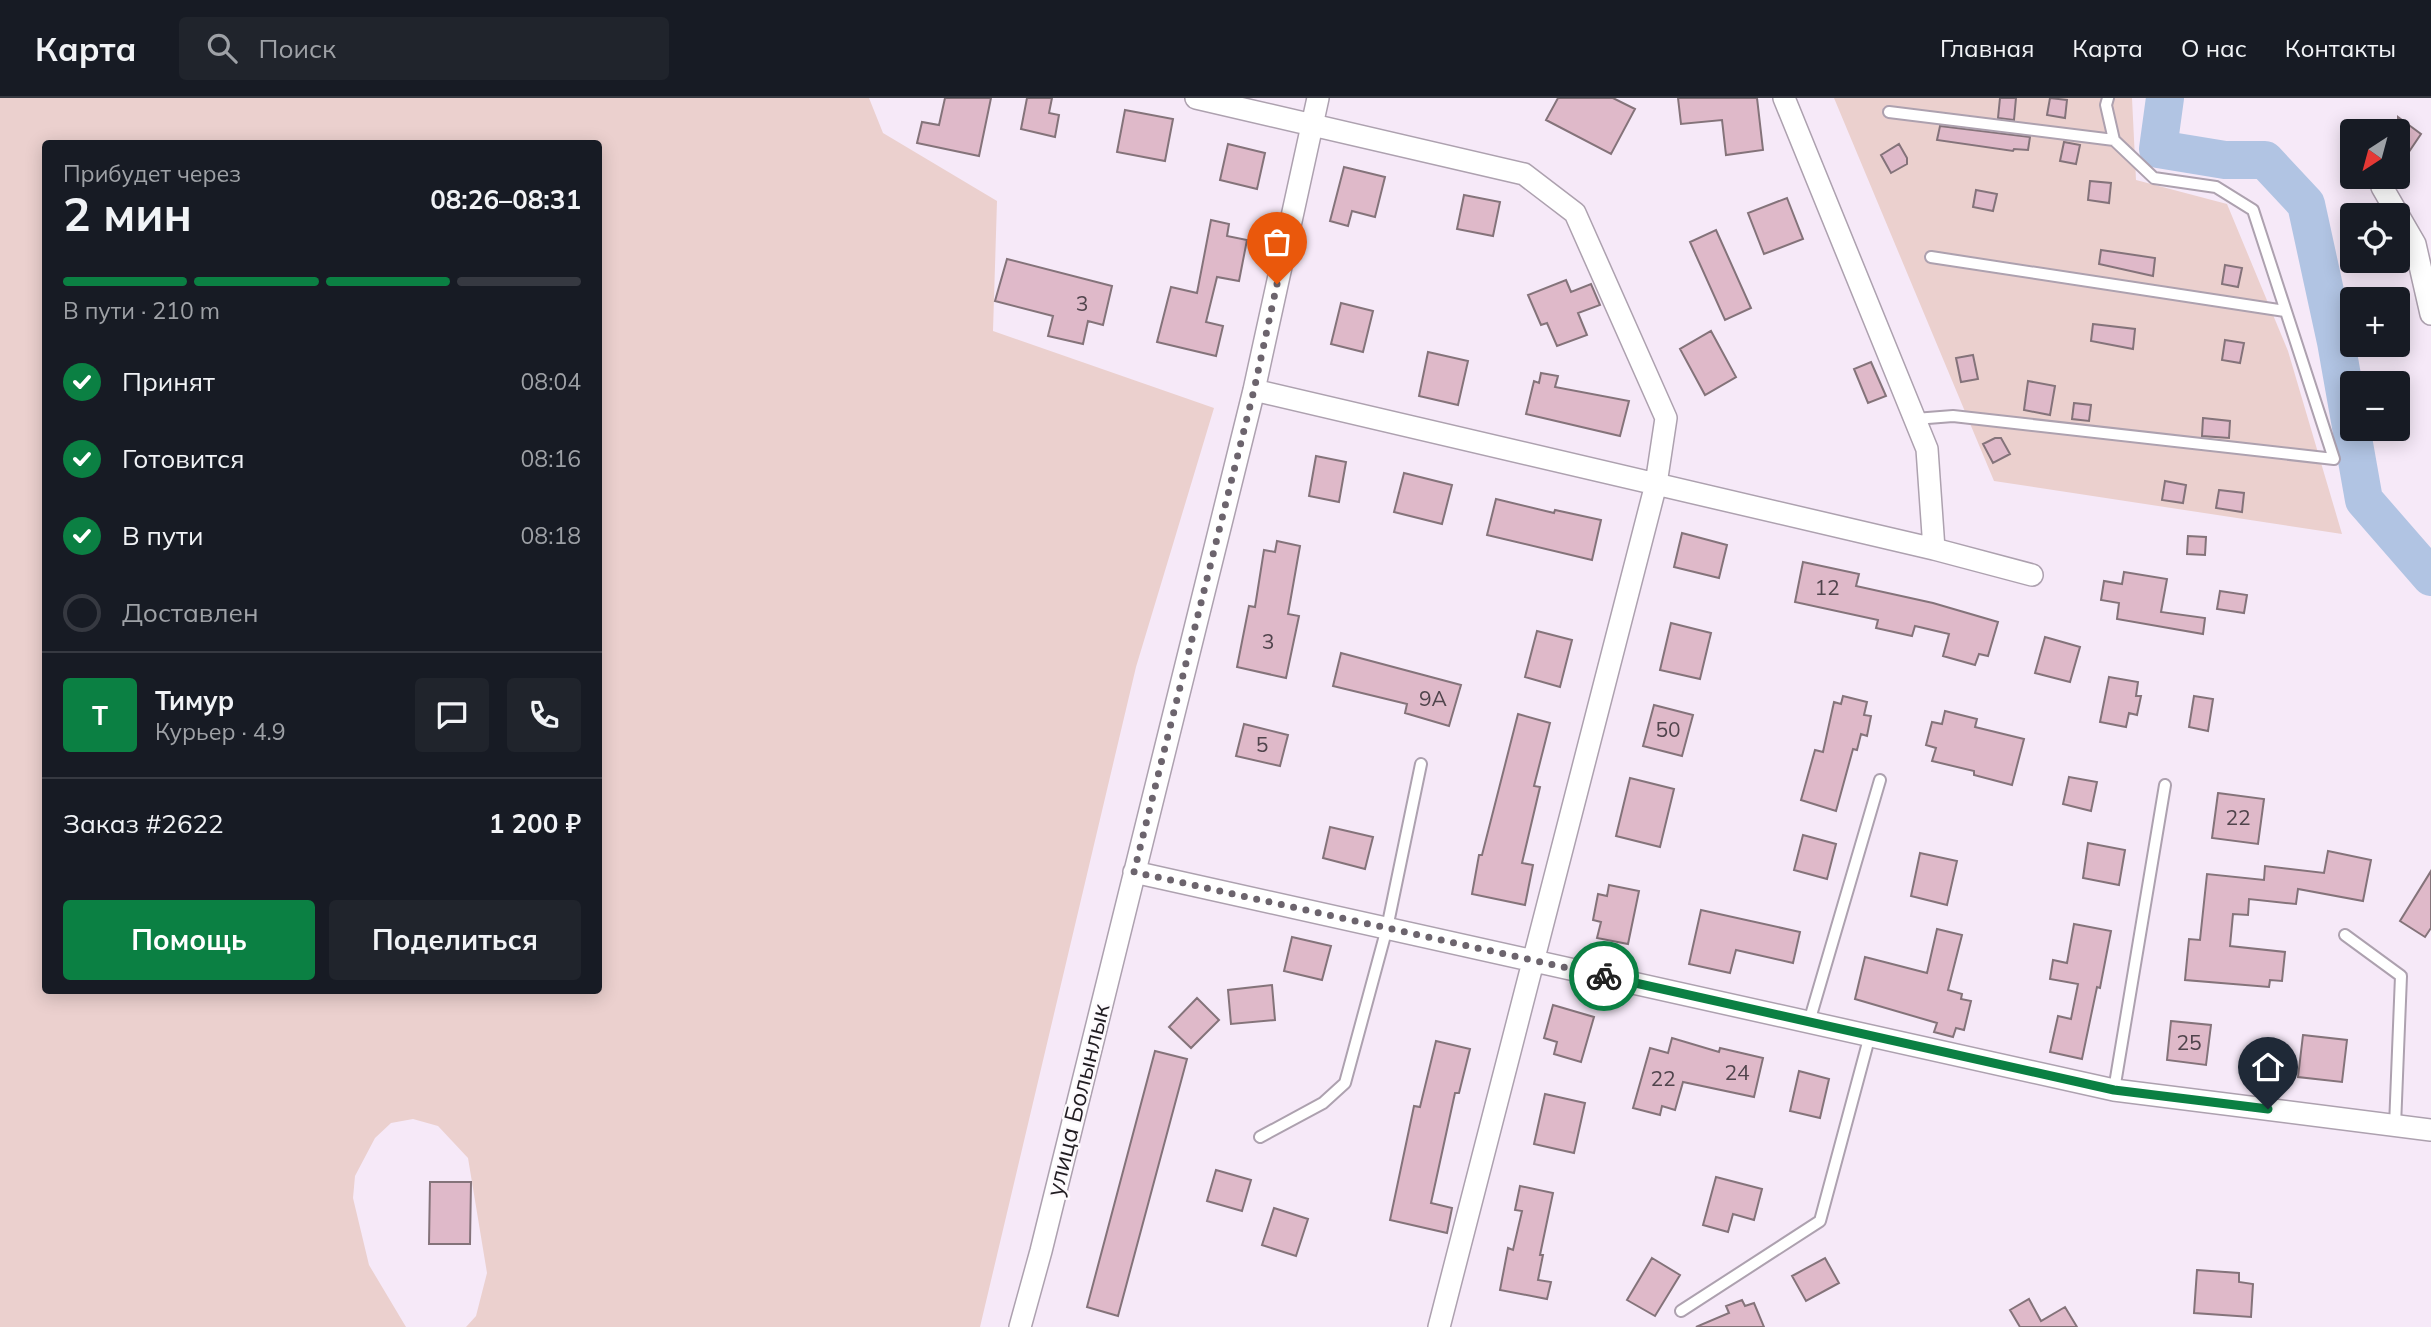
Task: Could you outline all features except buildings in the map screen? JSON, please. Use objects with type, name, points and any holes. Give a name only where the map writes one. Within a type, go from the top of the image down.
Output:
[{"type":"street","points":[[1196,98],[1524,174],[1575,213],[1666,418],[1656,484],[1439,1327]]},
{"type":"street","name":"улица Болынлык","points":[[1020,1327],[1254,390],[1318,98]]},
{"type":"street","points":[[1784,98],[1927,449],[1934,549]]},
{"type":"street","points":[[2383,189],[2415,244],[2431,314]]},
{"type":"street","points":[[1254,390],[1934,549],[2032,575]]},
{"type":"street","points":[[1134,872],[2114,1090],[2431,1130]]},
{"type":"lane","points":[[1915,419],[1953,416],[2334,459],[2253,210],[2216,187],[2154,178],[2114,140],[2106,105],[2108,98]]},
{"type":"lane","points":[[1889,112],[2114,140]]},
{"type":"lane","points":[[1931,257],[2285,311]]},
{"type":"lane","points":[[1260,1137],[1322,1103],[1345,1083],[1387,928],[1421,764]]},
{"type":"lane","points":[[1809,1022],[1880,780]]},
{"type":"lane","points":[[2114,1090],[2165,785]]},
{"type":"lane","points":[[2345,935],[2402,976],[2395,1126]]},
{"type":"lane","points":[[1681,1311],[1820,1221],[1870,1035]]},
{"type":"shaded area","points":[[0,98],[869,98],[883,133],[997,201],[993,331],[1214,408],[1136,667],[980,1327],[466,1327],[476,1316],[487,1273],[468,1158],[438,1126],[413,1119],[391,1123],[375,1138],[355,1176],[353,1198],[369,1265],[406,1327],[0,1327]]},
{"type":"shaded area","points":[[1834,98],[2132,98],[2136,180],[2227,204],[2288,351],[2342,534],[1994,481]]},
{"type":"waterway","points":[[2165,98],[2158,149],[2225,160],[2265,160],[2306,204],[2336,342],[2364,500],[2431,577]]},
{"type":"way so far","points":[[1277,284],[1254,390],[1134,872],[1604,976]]},
{"type":"route","points":[[1604,976],[2114,1090],[2268,1109]]}]
